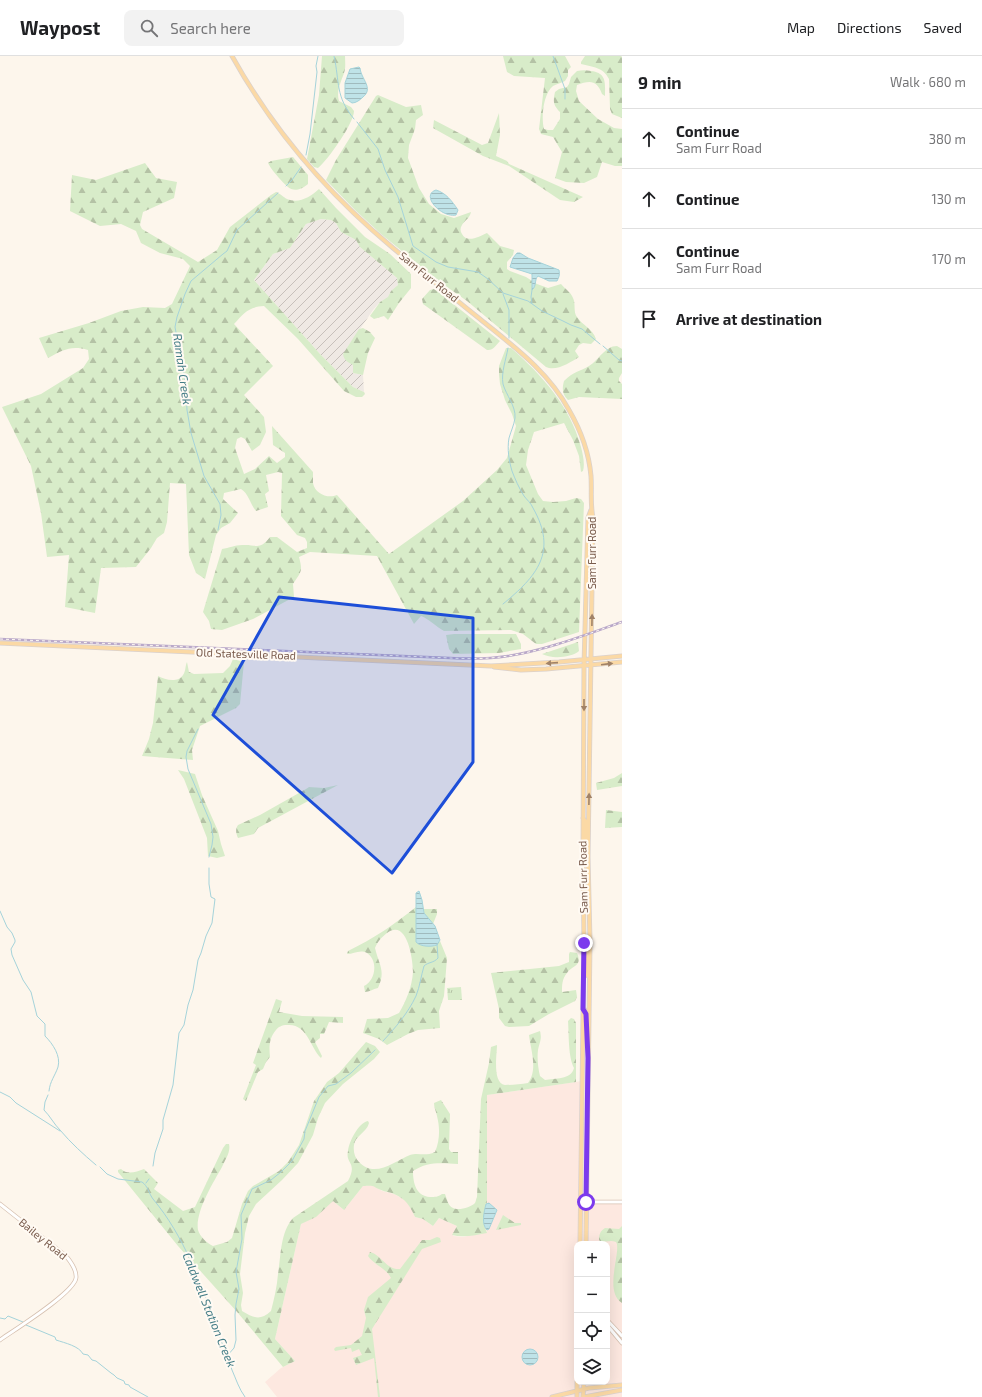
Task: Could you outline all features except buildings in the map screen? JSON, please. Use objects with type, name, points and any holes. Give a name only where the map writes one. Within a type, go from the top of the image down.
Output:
[{"type":"main road","name":"Sam Furr Road","points":[[232,56],[252,90],[282,133],[310,168],[342,202],[388,243],[522,353],[551,382],[569,410],[584,443],[590,472],[591,510],[593,518],[588,857],[589,976],[586,1241]]},
{"type":"main road","name":"Sam Furr Road","points":[[580,1241],[584,923],[584,660],[588,518],[591,510]]},
{"type":"main road","name":"Old Statesville Road","points":[[0,643],[491,666],[591,660],[622,656]]},
{"type":"main road","name":"Old Statesville Road","points":[[491,666],[498,668],[527,670],[591,666],[622,662]]},
{"type":"main road","points":[[583,818],[586,822],[588,857]]},
{"type":"main road","points":[[584,923],[587,973],[589,976]]},
{"type":"main road","points":[[583,1009],[586,1014],[588,1058]]},
{"type":"main road","points":[[552,1397],[577,1391],[622,1384]]},
{"type":"main road","points":[[577,1385],[577,1397]]},
{"type":"main road","points":[[584,1385],[584,1397],[622,1390]]},
{"type":"street","points":[[580,1202],[622,1202]]},
{"type":"street","name":"Bailey Road","points":[[0,1204],[66,1256],[73,1266],[76,1278],[74,1283],[61,1297],[0,1340]]},
{"type":"street","points":[[610,1324],[621,1340]]},
{"type":"street","points":[[610,1328],[621,1340]]},
{"type":"highlighted area","points":[[279,597],[473,618],[473,762],[392,873],[213,715]]},
{"type":"shaded area","points":[[321,219],[331,220],[336,223],[341,232],[356,240],[360,247],[397,278],[398,281],[398,285],[388,298],[380,302],[373,310],[343,354],[353,365],[353,373],[363,375],[364,392],[353,387],[320,354],[254,280],[273,254],[290,248],[306,224]]},
{"type":"shaded area","points":[[582,1081],[580,1202],[622,1202],[622,1231],[617,1293],[622,1298],[622,1397],[277,1397],[265,1382],[281,1368],[295,1361],[275,1339],[301,1224],[333,1201],[344,1210],[363,1186],[373,1185],[382,1191],[394,1194],[405,1200],[410,1204],[415,1217],[423,1219],[433,1226],[439,1218],[457,1226],[453,1236],[463,1237],[487,1232],[485,1229],[485,1206],[487,1201],[487,1095]]},
{"type":"green space","points":[[322,56],[345,56],[345,69],[339,87],[338,97],[339,101],[351,107],[354,111],[350,124],[340,141],[318,168],[314,167],[307,159],[319,95]]},
{"type":"green space","points":[[503,56],[565,56],[571,67],[568,70],[568,76],[565,81],[553,86],[545,100],[543,124],[544,129],[548,130],[553,130],[560,119],[560,112],[554,103],[555,92],[559,89],[567,87],[571,77],[577,71],[587,70],[600,74],[604,79],[605,96],[602,94],[598,86],[592,82],[577,85],[576,91],[579,101],[598,119],[614,128],[622,129],[622,166],[615,166],[602,162],[597,177],[584,183],[566,182],[555,178],[562,152],[553,137],[541,134],[539,129],[545,78],[514,76],[507,72]]},
{"type":"green space","points":[[585,56],[622,57],[622,118],[612,114],[610,109],[609,79],[607,75],[594,67],[581,64]]},
{"type":"green space","points":[[378,95],[406,107],[421,105],[423,115],[416,120],[415,129],[409,145],[408,158],[419,188],[429,204],[441,214],[454,218],[471,212],[470,216],[463,223],[460,230],[464,237],[470,239],[487,233],[500,246],[514,250],[513,255],[507,262],[507,269],[548,288],[561,284],[571,294],[574,300],[576,315],[579,320],[592,332],[596,339],[591,344],[583,343],[579,345],[575,351],[579,357],[568,364],[559,367],[546,367],[467,301],[440,282],[381,234],[326,180],[336,160]]},
{"type":"green space","points":[[499,113],[500,135],[496,156],[507,161],[509,164],[583,197],[574,202],[560,200],[509,166],[483,156],[433,128],[434,120],[482,145],[488,143]]},
{"type":"green space","points":[[293,157],[308,175],[308,184],[295,190],[289,188],[279,178],[268,163],[271,161]]},
{"type":"green space","points":[[145,163],[156,178],[177,182],[174,198],[143,212],[140,225],[142,229],[198,262],[217,250],[230,227],[271,195],[276,192],[287,199],[296,201],[312,195],[319,189],[365,237],[390,254],[411,274],[411,288],[388,320],[384,316],[374,319],[370,316],[380,302],[388,297],[391,291],[398,285],[397,278],[360,247],[356,240],[341,232],[336,223],[331,220],[321,219],[306,224],[290,248],[273,254],[254,280],[320,354],[353,387],[364,392],[365,394],[362,397],[356,397],[344,391],[298,339],[264,306],[250,309],[234,324],[273,366],[244,395],[264,417],[266,432],[260,445],[252,451],[245,439],[241,437],[237,439],[235,448],[244,474],[255,469],[269,456],[277,463],[285,457],[285,453],[273,445],[272,426],[313,472],[313,483],[316,490],[322,495],[326,496],[337,495],[389,554],[463,501],[497,470],[507,458],[516,426],[500,384],[499,366],[506,348],[511,348],[544,380],[554,392],[570,418],[581,447],[584,468],[581,472],[579,456],[564,423],[534,432],[528,450],[526,465],[538,494],[543,501],[566,501],[576,498],[581,499],[584,503],[579,632],[542,644],[536,644],[523,634],[511,630],[444,631],[421,616],[414,624],[377,556],[310,552],[299,557],[301,569],[293,584],[294,597],[253,619],[222,630],[211,629],[209,621],[203,612],[222,549],[239,545],[258,546],[263,544],[270,537],[277,537],[297,552],[307,548],[305,538],[297,535],[281,516],[282,473],[278,472],[266,475],[269,491],[265,494],[268,507],[256,511],[244,491],[241,489],[224,493],[223,499],[238,513],[230,523],[221,528],[216,535],[205,579],[196,573],[189,555],[186,484],[170,483],[167,522],[164,533],[157,538],[136,567],[101,568],[95,613],[65,607],[69,555],[47,557],[41,513],[31,466],[2,407],[41,394],[83,368],[89,359],[88,350],[77,348],[67,349],[48,358],[39,338],[89,323],[121,311],[143,307],[165,308],[172,304],[190,266],[183,259],[160,253],[141,243],[136,231],[121,224],[100,226],[70,211],[72,175],[96,180]]},
{"type":"green space","points":[[434,289],[500,341],[493,349],[487,350],[423,304],[422,299],[430,290]]},
{"type":"green space","points":[[363,328],[370,332],[375,338],[368,353],[363,375],[353,373],[353,365],[345,360],[343,354],[359,329]]},
{"type":"green space","points":[[617,346],[622,349],[622,373],[619,381],[622,384],[622,399],[579,397],[568,400],[563,391],[564,381],[574,373],[593,363],[609,348]]},
{"type":"green space","points":[[516,634],[521,644],[521,649],[499,653],[453,654],[449,649],[446,635]]},
{"type":"green space","points":[[578,642],[579,651],[571,655],[550,657],[542,654]]},
{"type":"green space","points":[[233,659],[244,662],[240,704],[236,708],[200,726],[192,750],[193,760],[142,756],[149,739],[153,723],[158,676],[168,680],[181,678],[187,662],[189,672],[194,674],[223,673],[230,666]]},
{"type":"green space","points":[[178,770],[195,774],[202,795],[218,831],[225,856],[217,858],[208,856],[207,838],[184,779]]},
{"type":"green space","points":[[622,773],[622,786],[597,790],[596,783],[614,778]]},
{"type":"green space","points":[[338,785],[258,828],[254,834],[238,838],[236,828],[238,825],[260,815],[309,787],[324,788]]},
{"type":"green space","points":[[606,810],[622,812],[622,827],[605,828]]},
{"type":"green space","points":[[416,907],[416,937],[425,944],[431,946],[440,941],[447,958],[444,996],[439,1011],[440,1028],[418,1030],[387,1045],[379,1039],[363,1033],[367,1019],[388,1018],[399,1013],[404,1004],[410,988],[413,972],[412,958],[408,942],[400,931],[394,930],[387,933],[377,943],[375,948],[382,972],[380,982],[378,988],[367,992],[365,992],[364,986],[371,980],[374,971],[371,957],[364,952],[347,954],[348,951],[384,931]]},
{"type":"green space","points":[[424,909],[437,909],[437,914],[433,924],[424,913]]},
{"type":"green space","points":[[570,952],[577,953],[579,961],[569,970],[564,978],[562,992],[576,990],[577,997],[575,1001],[529,1026],[505,1026],[499,1018],[499,1009],[491,973],[559,966],[569,962]]},
{"type":"green space","points":[[461,987],[462,1000],[448,1000],[447,988]]},
{"type":"green space","points":[[276,999],[282,1001],[279,1012],[302,1016],[343,1017],[343,1023],[329,1022],[324,1034],[320,1034],[320,1038],[315,1042],[322,1056],[321,1058],[304,1032],[299,1028],[294,1025],[287,1025],[278,1028],[271,1039],[270,1057],[263,1069],[258,1072],[246,1101],[243,1099],[256,1065],[253,1063]]},
{"type":"green space","points":[[571,1018],[574,1019],[576,1023],[576,1082],[487,1095],[487,1201],[484,1225],[487,1233],[465,1236],[452,1235],[457,1226],[439,1218],[433,1226],[423,1219],[415,1217],[409,1206],[402,1198],[373,1186],[363,1186],[344,1210],[333,1201],[316,1217],[301,1224],[275,1339],[295,1361],[283,1367],[238,1313],[178,1246],[118,1172],[118,1170],[121,1169],[126,1172],[135,1172],[144,1169],[158,1183],[154,1189],[183,1211],[195,1207],[223,1148],[226,1144],[229,1144],[227,1156],[202,1206],[198,1223],[200,1235],[211,1245],[213,1246],[227,1242],[232,1238],[242,1204],[248,1191],[253,1186],[279,1171],[288,1162],[299,1145],[314,1101],[327,1082],[339,1073],[366,1042],[375,1046],[380,1052],[374,1059],[343,1084],[325,1103],[318,1118],[313,1135],[298,1163],[256,1204],[249,1216],[245,1233],[240,1274],[243,1293],[241,1305],[242,1311],[254,1317],[264,1316],[271,1311],[277,1284],[283,1238],[289,1224],[293,1218],[348,1181],[352,1170],[348,1158],[349,1147],[355,1133],[364,1122],[368,1121],[369,1123],[355,1142],[354,1150],[356,1159],[365,1167],[372,1169],[385,1167],[410,1155],[435,1152],[438,1143],[439,1130],[434,1103],[441,1100],[450,1114],[449,1149],[451,1152],[458,1152],[458,1164],[435,1163],[413,1171],[416,1188],[425,1196],[435,1197],[445,1194],[451,1207],[456,1209],[471,1206],[475,1203],[477,1197],[481,1099],[491,1047],[497,1045],[496,1068],[498,1079],[501,1083],[505,1085],[528,1083],[533,1072],[529,1035],[540,1031],[541,1038],[538,1050],[538,1066],[540,1076],[545,1080],[566,1077],[570,1075],[574,1068],[569,1045],[568,1021]]},
{"type":"green space","points":[[503,1215],[515,1223],[521,1223],[521,1225],[496,1230]]},
{"type":"green space","points":[[622,1226],[622,1303],[617,1298],[613,1281],[617,1253],[616,1242],[599,1240],[600,1233],[605,1228],[619,1229]]},
{"type":"green space","points":[[437,1237],[440,1238],[441,1242],[422,1249],[372,1329],[380,1397],[378,1397],[374,1358],[356,1365],[353,1358],[362,1355],[359,1349],[352,1352],[351,1348],[335,1351],[334,1349],[336,1347],[351,1345],[362,1336],[366,1318],[364,1310],[368,1297],[391,1278],[368,1256],[370,1252],[378,1256],[391,1267],[400,1269],[422,1240],[430,1240]]},
{"type":"water","points":[[359,67],[366,83],[367,90],[366,94],[361,99],[352,103],[345,98],[345,83],[350,69]]},
{"type":"water","points":[[436,190],[446,195],[458,210],[456,215],[444,213],[434,206],[430,196]]},
{"type":"water","points":[[517,253],[559,270],[557,281],[549,281],[538,276],[532,290],[532,274],[510,267],[513,258]]},
{"type":"water","points":[[419,891],[424,913],[435,926],[440,940],[437,945],[426,946],[416,942],[416,893]]},
{"type":"water","points":[[489,1203],[497,1210],[489,1229],[487,1230],[484,1225],[484,1211],[486,1204]]},
{"type":"water","points":[[530,1349],[536,1351],[538,1357],[536,1363],[530,1365],[524,1363],[522,1357],[524,1351]]},
{"type":"waterway","name":"Ramah Creek","points":[[306,155],[310,134],[318,56]]},
{"type":"waterway","points":[[334,56],[341,96],[348,111],[354,119]]},
{"type":"waterway","points":[[553,56],[565,89],[565,99]]},
{"type":"waterway","points":[[357,122],[378,149],[385,170],[398,197],[413,246],[436,262],[448,267],[478,272],[503,293],[528,301],[542,311],[582,329],[600,344]]},
{"type":"waterway","name":"Ramah Creek","points":[[286,186],[301,167]]},
{"type":"waterway","name":"Ramah Creek","points":[[218,530],[221,515],[220,504],[204,476],[191,433],[187,410],[186,386],[175,327],[177,317],[191,281],[227,251],[237,230],[278,193]]},
{"type":"waterway","points":[[532,290],[532,303]]},
{"type":"waterway","points":[[503,294],[509,310],[509,338]]},
{"type":"waterway","points":[[603,346],[622,361]]},
{"type":"waterway","points":[[503,604],[515,594],[534,573],[540,562],[544,538],[532,506],[517,484],[509,459],[509,438],[515,414],[503,384],[503,370],[508,348]]},
{"type":"waterway","points":[[198,729],[187,751],[186,757],[188,769],[211,824],[213,837],[209,857]]},
{"type":"waterway","points":[[153,1166],[155,1153],[163,1129],[163,1120],[173,1085],[179,1033],[184,1025],[193,990],[198,960],[212,923],[215,899],[211,897],[209,868]]},
{"type":"waterway","name":"Caldwell Station Creek","points":[[0,911],[15,940],[11,949],[12,955],[23,980],[31,992],[37,1016],[45,1024],[45,1036],[57,1054],[59,1063],[51,1081],[49,1091]]},
{"type":"waterway","points":[[383,1041],[401,1020],[413,1002],[424,966],[438,958],[437,944]]},
{"type":"waterway","points":[[227,1356],[234,1348],[236,1340],[235,1315],[239,1289],[236,1272],[242,1239],[241,1215],[252,1189],[271,1180],[292,1161],[304,1139],[305,1131],[319,1097],[328,1086],[336,1084],[351,1073],[375,1050]]},
{"type":"waterway","points":[[0,1092],[10,1097],[16,1103],[60,1131]]},
{"type":"waterway","name":"Caldwell Station Creek","points":[[48,1095],[44,1110],[68,1139],[96,1165]]},
{"type":"waterway","name":"Caldwell Station Creek","points":[[100,1167],[107,1174],[118,1179],[142,1182],[174,1228],[198,1277],[232,1370],[245,1397]]},
{"type":"waterway","name":"Caldwell Station Creek","points":[[146,1183],[149,1179]]},
{"type":"waterway","points":[[0,1318],[5,1319],[8,1316],[23,1322]]},
{"type":"waterway","points":[[26,1325],[55,1337],[56,1340],[75,1347],[83,1354],[88,1355],[92,1360],[96,1361],[117,1378],[124,1381],[125,1384],[148,1397]]},
{"type":"railway","points":[[0,639],[457,658],[494,658],[537,650],[566,642],[622,622]]},
{"type":"route","points":[[584,943],[583,1009],[586,1014],[588,1058],[586,1202]]}]
